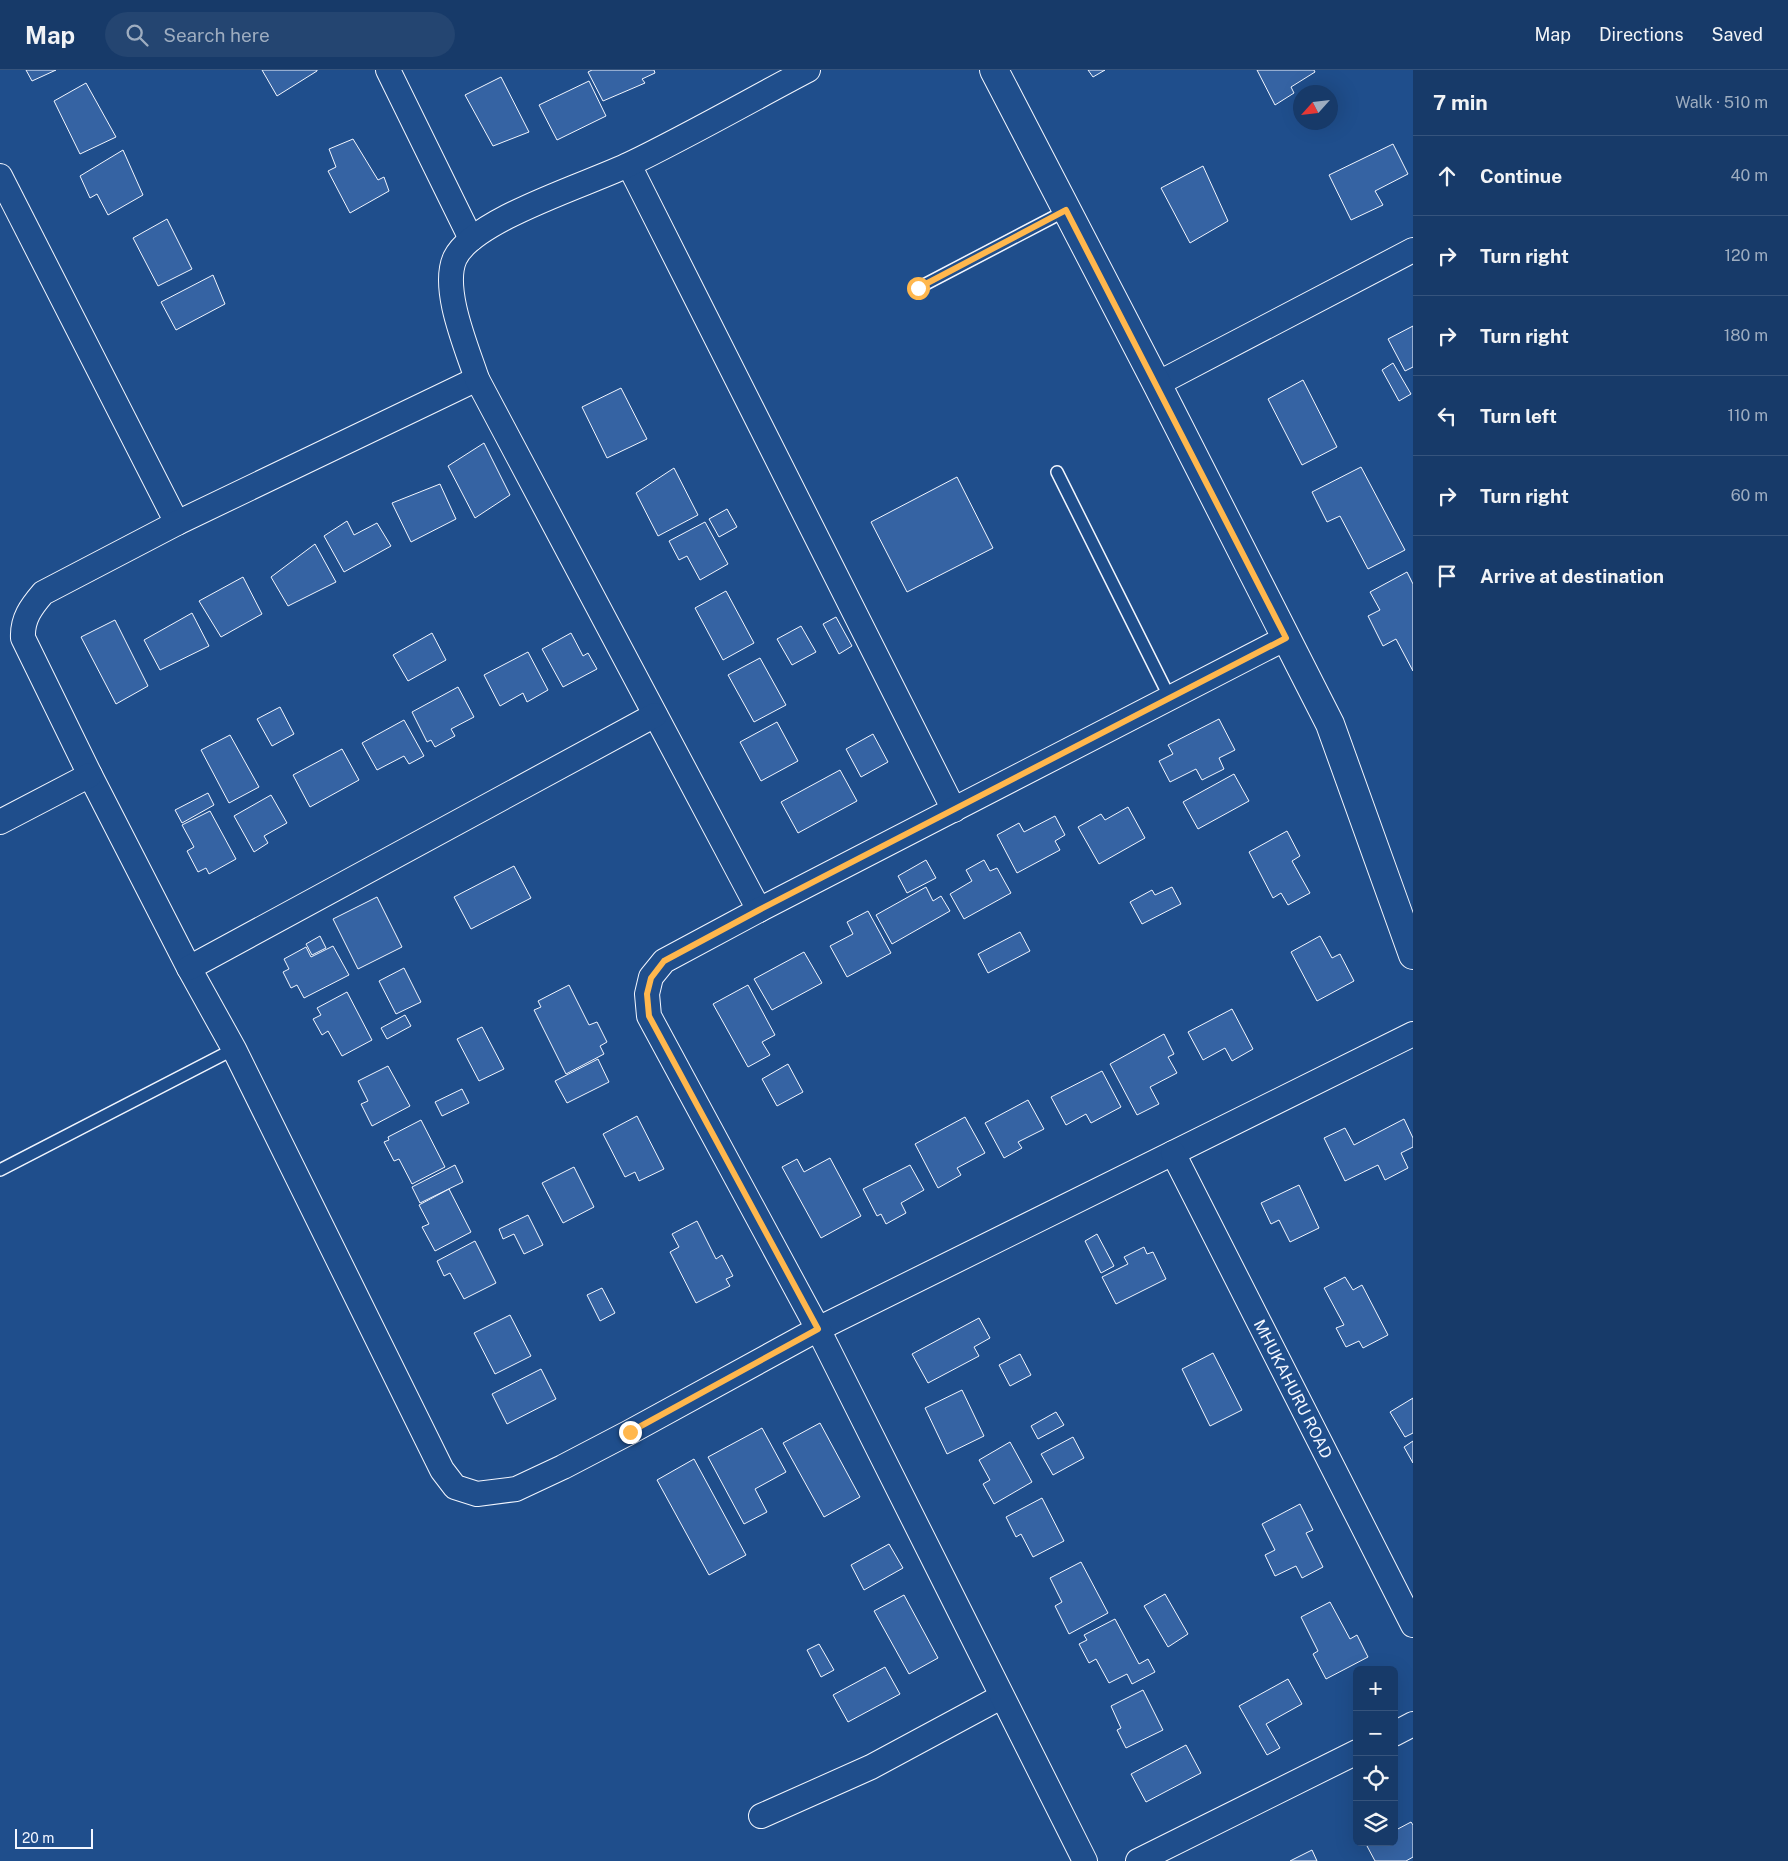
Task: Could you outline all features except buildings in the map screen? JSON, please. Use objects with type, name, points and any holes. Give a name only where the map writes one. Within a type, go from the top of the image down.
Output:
[{"type":"street","points":[[388,70],[470,239]]},
{"type":"street","points":[[759,910],[478,379],[454,309],[451,277],[455,258],[470,239],[509,215],[629,165],[808,70]]},
{"type":"street","points":[[994,70],[1330,724],[1413,955]]},
{"type":"street","points":[[629,165],[954,810]]},
{"type":"street","points":[[0,176],[177,523]]},
{"type":"street","points":[[1157,384],[1413,250]]},
{"type":"street","points":[[478,379],[177,523],[43,593],[29,610],[22,627],[23,638],[90,775],[189,968],[234,1049],[442,1470],[455,1488],[478,1494],[516,1489],[563,1467],[818,1329],[1413,1034]]},
{"type":"street","points":[[1085,1861],[818,1329],[649,1016],[647,994],[651,978],[664,961],[1286,638]]},
{"type":"street","points":[[189,968],[655,715]]},
{"type":"street","points":[[0,822],[90,775]]},
{"type":"street","name":"MHUKAHURU ROAD","points":[[1173,1153],[1413,1625]]},
{"type":"street","points":[[762,1816],[871,1766],[1002,1697]]},
{"type":"street","points":[[1398,1732],[1413,1724]]},
{"type":"street","points":[[1138,1861],[1353,1754]]},
{"type":"lane","points":[[918,288],[1066,210]]},
{"type":"lane","points":[[1057,472],[1170,698]]},
{"type":"lane","points":[[0,1170],[234,1049]]},
{"type":"route","points":[[630,1432],[818,1329],[649,1016],[647,994],[651,978],[664,961],[1286,638],[1066,210],[918,288]]}]
